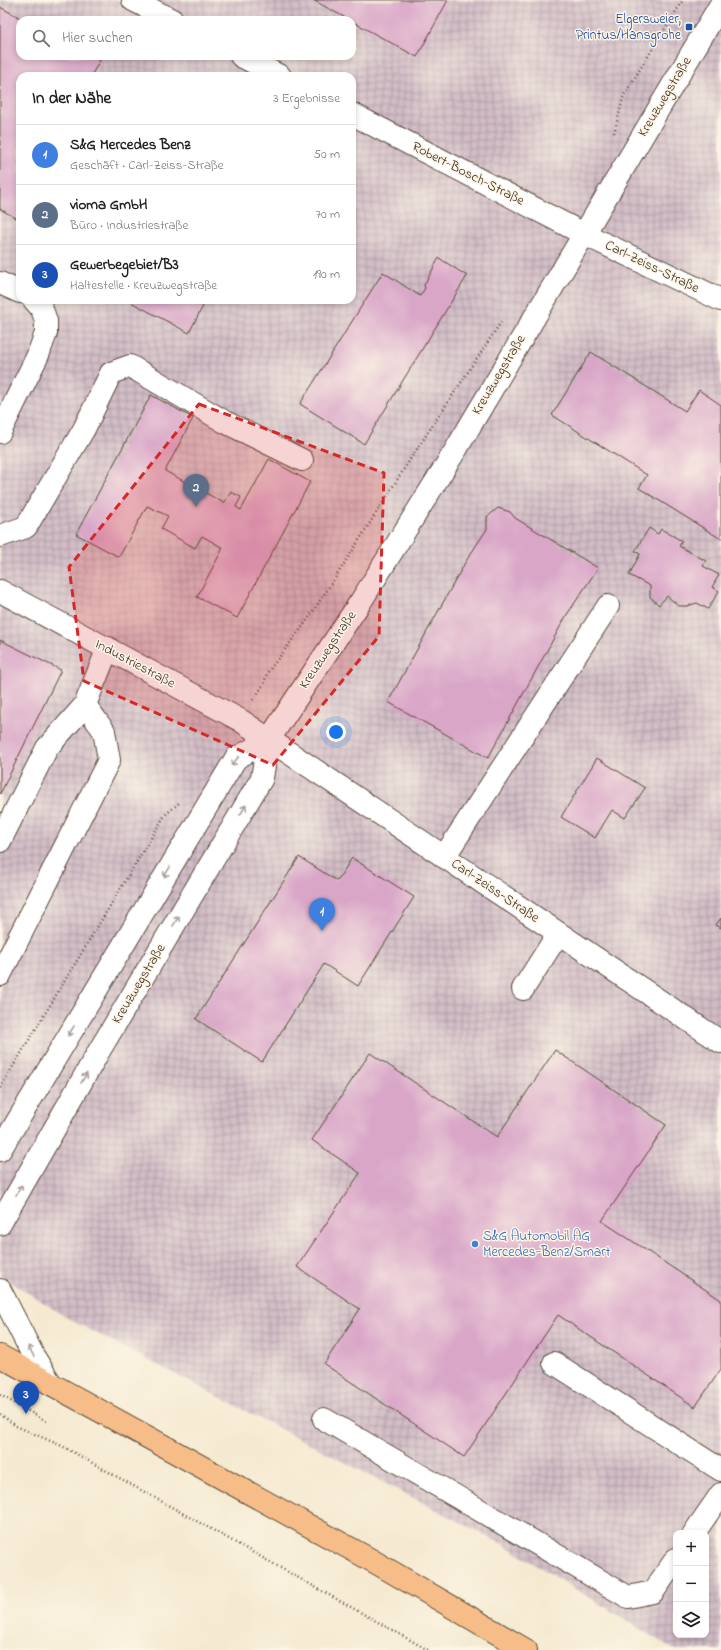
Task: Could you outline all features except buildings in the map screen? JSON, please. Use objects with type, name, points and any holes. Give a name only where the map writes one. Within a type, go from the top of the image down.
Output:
[{"type":"main road","points":[[0,1356],[373,1561],[526,1650]]},
{"type":"street","points":[[133,0],[164,16]]},
{"type":"street","name":"Kreuzwegstraße","points":[[0,1224],[99,1051],[262,778],[268,741],[361,601],[446,464],[721,4]]},
{"type":"street","points":[[249,60],[272,72]]},
{"type":"street","name":"Robert-Bosch-Straße","points":[[356,116],[584,234]]},
{"type":"street","name":"Carl-Zeiss-Straße","points":[[584,234],[721,300]]},
{"type":"street","points":[[0,283],[16,290]]},
{"type":"street","points":[[0,432],[38,355],[46,333],[46,321],[42,309],[38,304]]},
{"type":"street","points":[[0,536],[26,527],[84,429],[111,373],[130,366],[225,422],[302,460]]},
{"type":"street","name":"Industriestraße","points":[[0,591],[240,720],[268,741]]},
{"type":"street","points":[[444,857],[608,606]]},
{"type":"street","points":[[0,841],[47,748],[85,705],[108,648]]},
{"type":"street","points":[[0,975],[109,760],[104,731],[85,705]]},
{"type":"street","name":"Kreuzwegstraße","points":[[0,1150],[236,758],[268,741]]},
{"type":"street","name":"Carl-Zeiss-Straße","points":[[268,741],[721,1042]]},
{"type":"street","points":[[523,988],[558,934]]},
{"type":"street","points":[[0,1290],[34,1357],[51,1384]]},
{"type":"street","points":[[554,1363],[721,1470]]},
{"type":"street","points":[[324,1419],[628,1597],[653,1592],[673,1563]]},
{"type":"street","points":[[696,1530],[721,1494]]},
{"type":"path","points":[[613,138],[624,95],[683,0]]},
{"type":"path","points":[[240,720],[264,684],[267,673],[306,622],[411,458],[506,316]]},
{"type":"path","points":[[0,1088],[165,815],[182,800]]},
{"type":"path","points":[[0,1395],[48,1422]]},
{"type":"path","points":[[0,1414],[16,1426],[62,1446],[428,1650]]},
{"type":"highlighted area","points":[[199,404],[384,473],[379,636],[273,765],[84,681],[69,567]]},
{"type":"shaded area","points":[[0,0],[721,0],[721,1650],[675,1650],[502,1544],[69,1319],[0,1275]]},
{"type":"place","name":"Elgersweier, Printus/Hansgrohe","points":[[689,27]]},
{"type":"place","name":"vioma GmbH","points":[[196,507]]},
{"type":"place","name":"S&G Mercedes Benz","points":[[322,931]]},
{"type":"place","name":"S&G Automobil AG Mercedes-Benz/Smart","points":[[475,1244]]},
{"type":"place","name":"Gewerbegebiet/B3","points":[[26,1414]]}]
